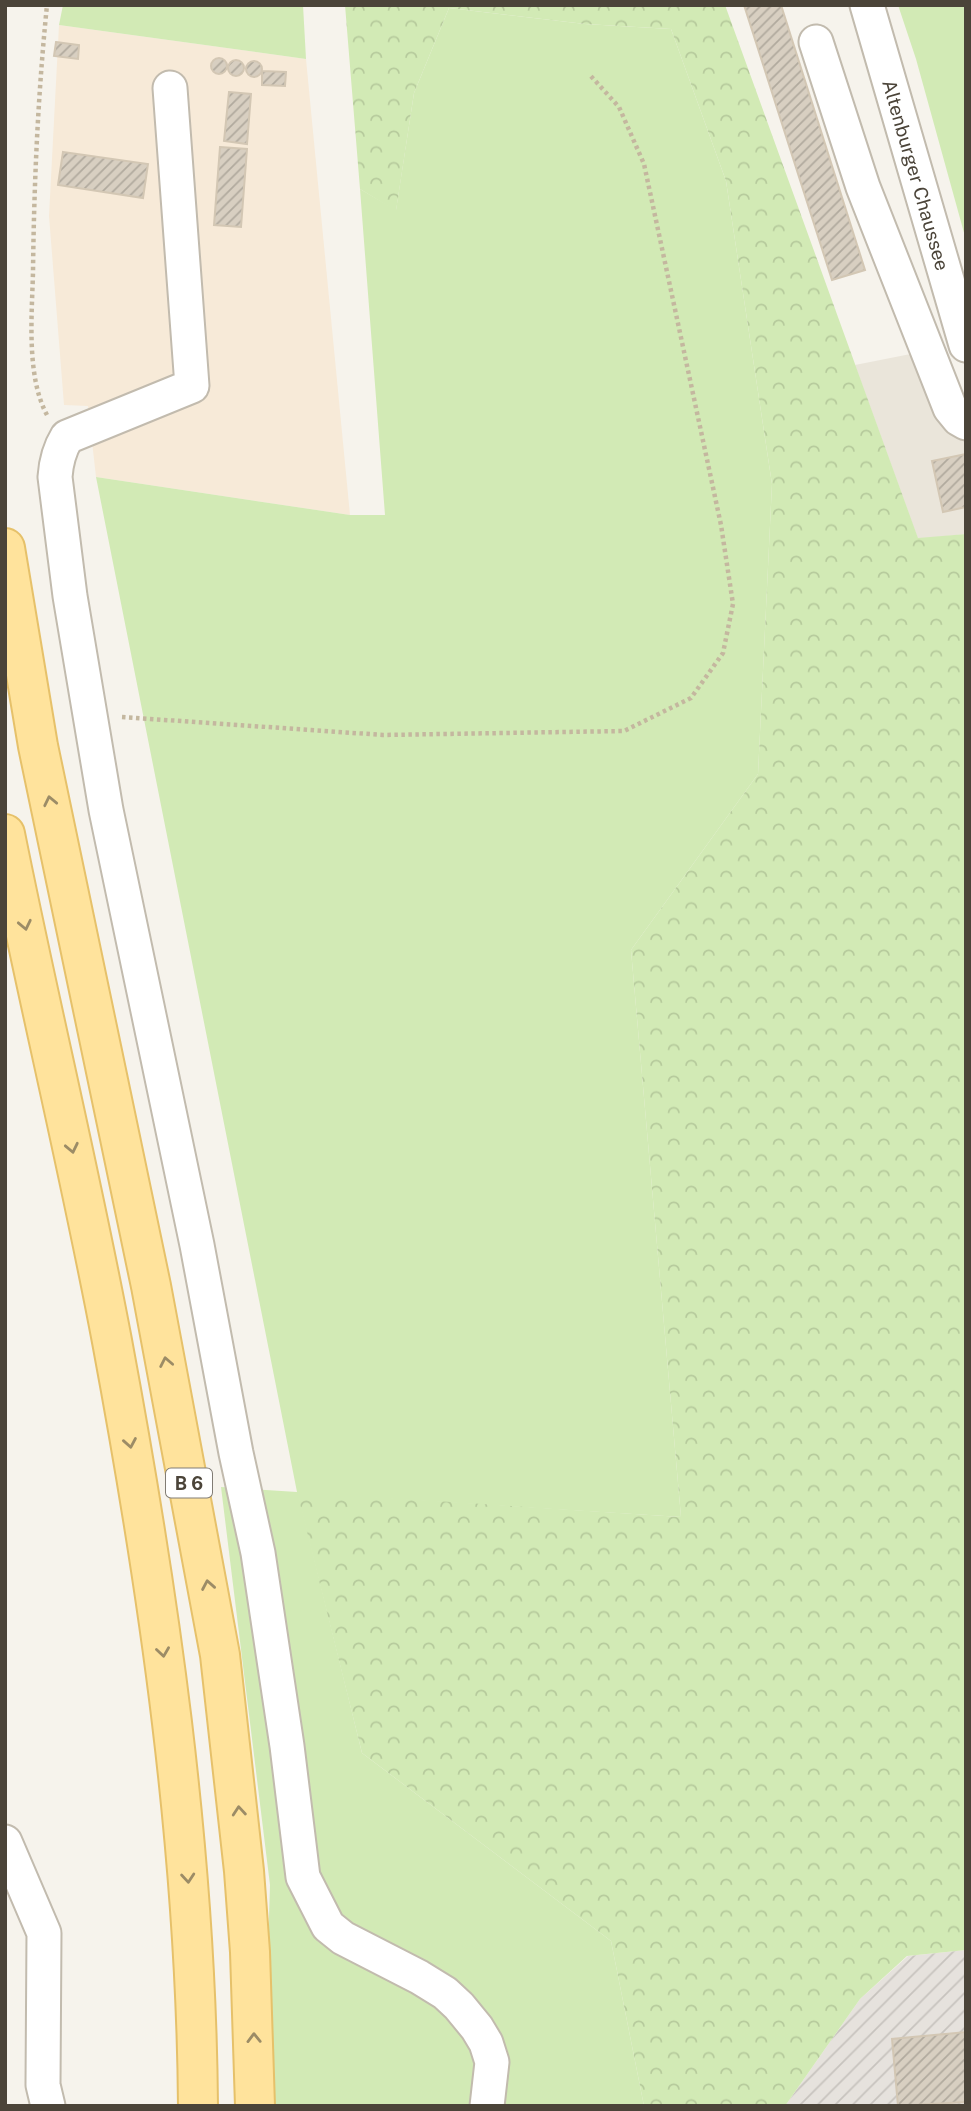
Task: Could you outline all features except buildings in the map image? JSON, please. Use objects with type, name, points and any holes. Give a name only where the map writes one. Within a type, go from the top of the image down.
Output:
[{"type":"main road","name":"B 6","points":[[5,548],[36,733],[151,1286],[220,1655],[238,1802],[247,1912],[255,2106]]},
{"type":"main road","name":"B 6","points":[[5,834],[111,1338],[154,1584],[173,1730],[188,1887],[198,2057],[198,2106]]},
{"type":"street","name":"Altenburger Chaussee","points":[[867,5],[966,345]]},
{"type":"street","points":[[816,42],[863,187],[888,252],[950,408],[966,423]]},
{"type":"street","points":[[170,88],[192,386],[67,437],[56,462],[55,477],[70,596],[106,810],[258,1553],[287,1745],[303,1877],[328,1926],[343,1938],[444,1993],[477,2028],[486,2043],[492,2062],[487,2106]]},
{"type":"street","points":[[5,1842],[44,1933],[43,2085],[48,2106]]},
{"type":"path","points":[[47,5],[37,106],[32,337],[35,382],[42,405],[52,424],[67,437]]},
{"type":"path","points":[[90,715],[383,735],[624,731],[691,698],[723,653],[733,604],[721,525],[644,163],[619,107],[589,74]]},
{"type":"shaded area","points":[[59,25],[306,59],[350,515],[96,477],[88,406],[64,405],[49,216]]},
{"type":"shaded area","points":[[946,347],[966,424],[966,534],[918,539],[855,365]]},
{"type":"shaded area","points":[[966,1950],[966,2106],[785,2106],[860,1999],[908,1956]]},
{"type":"green space","points":[[63,5],[303,5],[306,59],[59,25]]},
{"type":"green space","points":[[345,5],[725,5],[918,538],[966,534],[966,1950],[907,1956],[860,1999],[785,2106],[644,2106],[611,1941],[362,1753],[297,1492],[681,1517],[631,950],[758,774],[772,484],[726,181],[671,29],[585,24],[449,8],[414,93],[396,211],[360,189]]},
{"type":"green space","points":[[898,5],[966,5],[966,240],[916,59]]},
{"type":"green space","points":[[449,8],[585,24],[671,29],[726,181],[772,484],[758,774],[631,950],[681,1517],[298,1493],[362,1753],[611,1941],[644,2106],[271,2106],[267,1980],[270,1885],[221,1487],[297,1492],[96,477],[350,515],[385,515],[360,189],[396,210],[414,93]]}]
